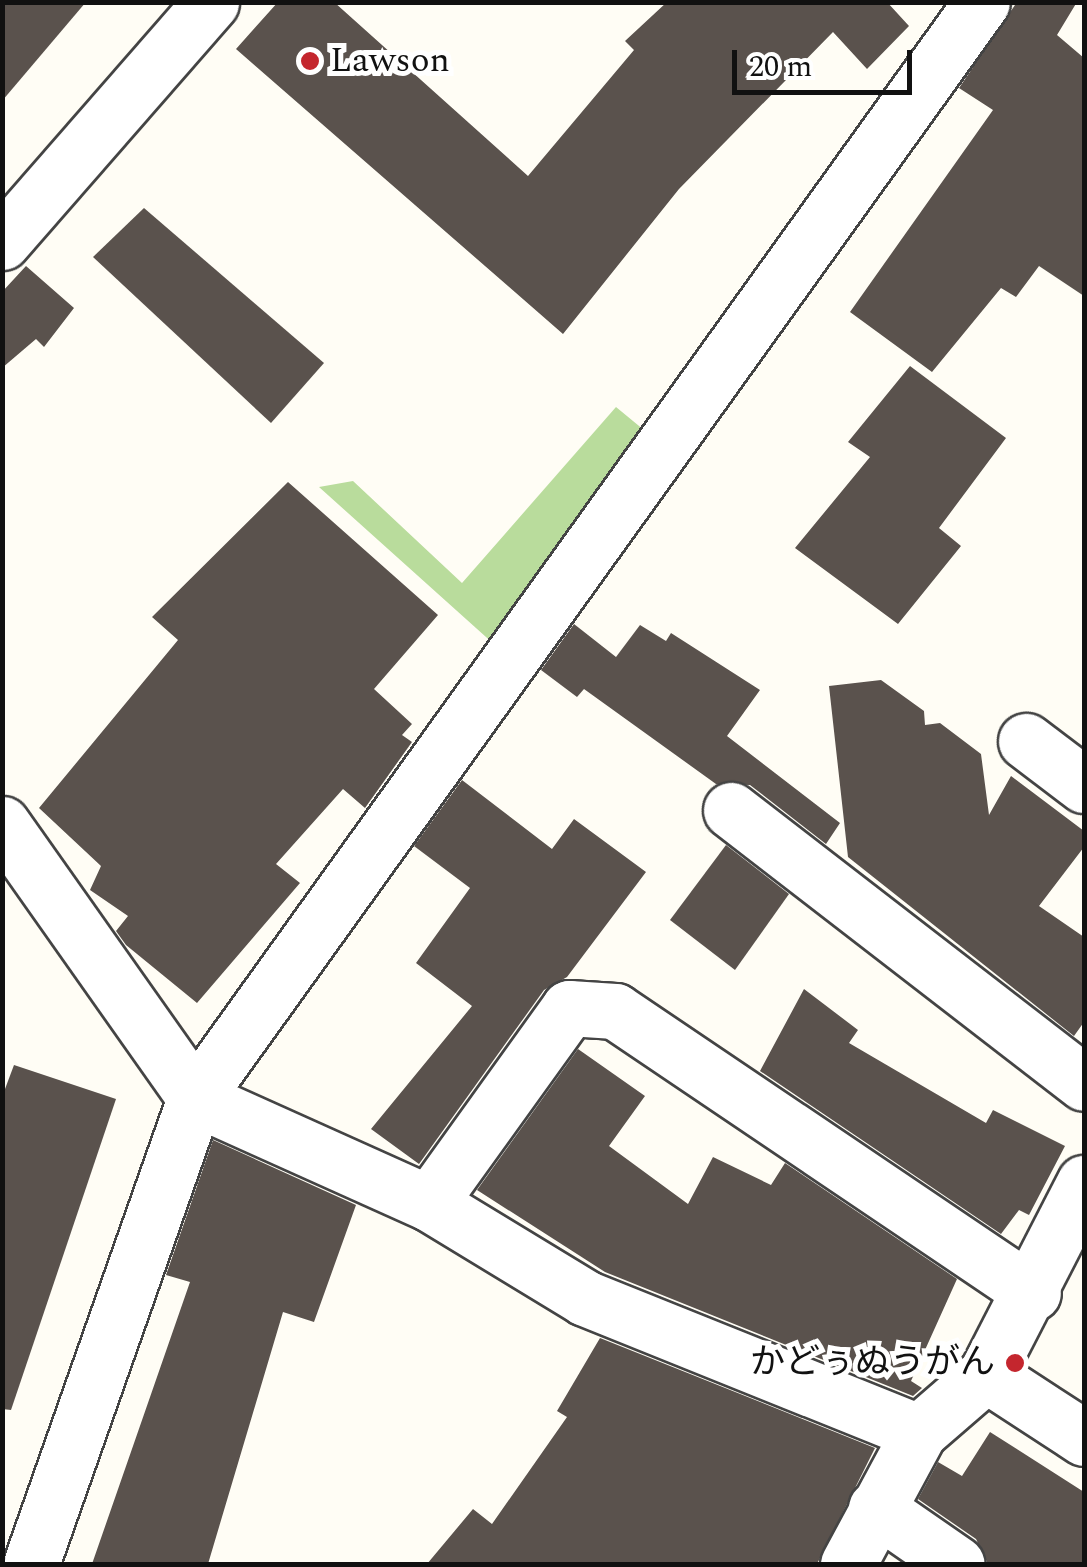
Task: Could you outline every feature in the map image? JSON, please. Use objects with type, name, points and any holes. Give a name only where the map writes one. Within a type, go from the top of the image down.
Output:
[{"type":"street","points":[[2,242],[211,2]]},
{"type":"street","points":[[24,1552],[195,1098],[982,2]]},
{"type":"street","points":[[1026,741],[1084,786]]},
{"type":"street","points":[[730,810],[1084,1084]]},
{"type":"street","points":[[2,824],[195,1098],[428,1203],[585,1298],[919,1432]]},
{"type":"street","points":[[428,1203],[569,1008],[614,1011],[1033,1293]]},
{"type":"street","points":[[848,1564],[919,1432],[986,1374],[1033,1293],[1084,1183]]},
{"type":"street","points":[[986,1374],[1084,1438]]},
{"type":"street","points":[[876,1508],[956,1564]]},
{"type":"green space","points":[[616,407],[650,435],[496,646],[319,487],[353,481],[462,583]]},
{"type":"building","points":[[2,2],[86,2],[2,101]]},
{"type":"building","points":[[278,2],[334,2],[528,176],[634,50],[625,41],[667,2],[887,2],[909,26],[867,69],[833,32],[679,189],[563,334],[236,49]]},
{"type":"building","points":[[1017,2],[1077,2],[1057,35],[1084,58],[1084,296],[1039,266],[1016,297],[1001,288],[932,372],[850,312],[993,110],[959,88]]},
{"type":"building","points":[[144,208],[324,363],[271,423],[93,257]]},
{"type":"building","points":[[26,266],[74,308],[44,347],[36,339],[2,368],[2,292]]},
{"type":"building","points":[[910,366],[1006,438],[939,528],[961,546],[898,624],[795,548],[870,457],[848,442]]},
{"type":"building","points":[[288,482],[438,615],[374,689],[412,724],[402,735],[412,742],[365,808],[343,789],[276,864],[300,883],[197,1003],[126,945],[116,931],[128,916],[90,890],[101,866],[39,808],[178,640],[152,617]]},
{"type":"building","points":[[574,624],[616,657],[640,625],[666,641],[671,633],[760,690],[727,736],[840,823],[826,844],[750,785],[716,784],[584,689],[577,697],[541,670]]},
{"type":"building","points":[[881,680],[924,711],[925,725],[940,723],[981,754],[989,815],[1011,776],[1084,831],[1084,847],[1039,906],[1084,937],[1084,1022],[1074,1036],[848,857],[829,686]]},
{"type":"building","points":[[462,780],[552,849],[574,819],[646,872],[567,977],[544,990],[419,1164],[371,1129],[472,1006],[416,963],[470,888],[414,846]]},
{"type":"building","points":[[726,845],[789,894],[735,970],[670,920]]},
{"type":"building","points":[[804,989],[858,1030],[849,1043],[986,1123],[993,1110],[1065,1146],[1029,1215],[1019,1210],[1001,1234],[760,1071]]},
{"type":"building","points":[[578,1049],[645,1096],[609,1146],[688,1204],[713,1157],[771,1185],[785,1163],[957,1279],[911,1381],[922,1388],[913,1396],[605,1272],[477,1190]]},
{"type":"building","points":[[14,1065],[116,1099],[11,1410],[2,1409],[2,1097]]},
{"type":"building","points":[[213,1140],[356,1205],[314,1322],[283,1312],[208,1564],[92,1564],[190,1282],[166,1275]]},
{"type":"building","points":[[600,1338],[875,1448],[817,1564],[427,1564],[473,1509],[492,1524],[567,1417],[557,1411]]},
{"type":"building","points":[[990,1432],[1084,1492],[1084,1564],[988,1564],[976,1539],[918,1499],[938,1462],[962,1476]]},
{"type":"place","name":"Lawson","points":[[310,61]]},
{"type":"place","name":"かどぅぬうがん","points":[[1015,1363]]}]
